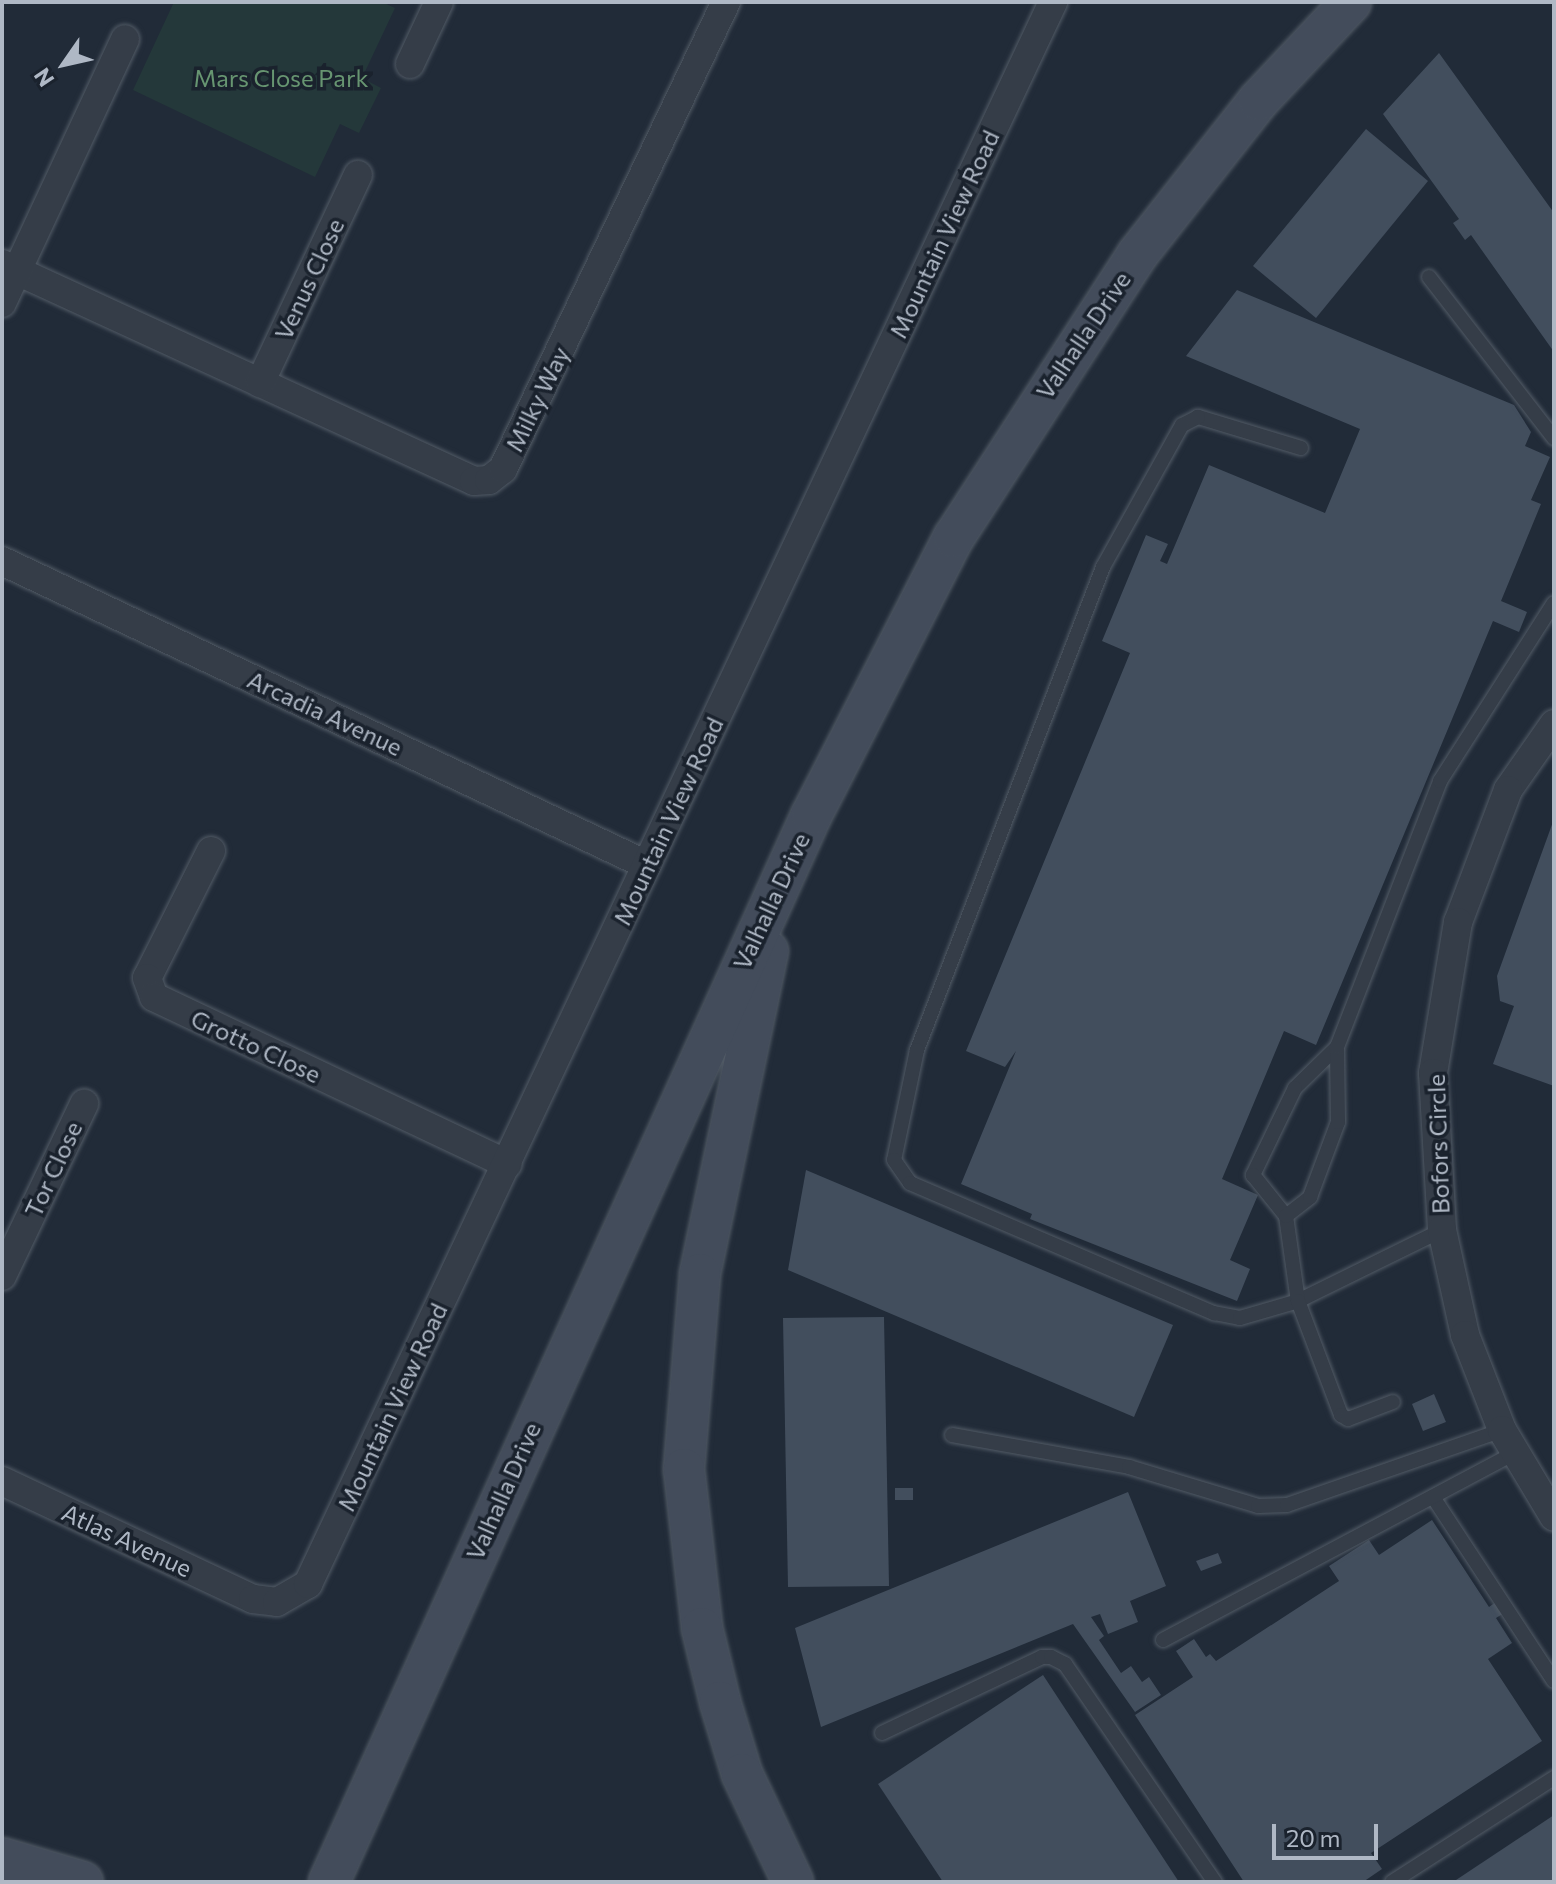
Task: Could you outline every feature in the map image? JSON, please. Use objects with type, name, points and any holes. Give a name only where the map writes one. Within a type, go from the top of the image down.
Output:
[{"type":"main road","name":"Valhalla Drive","points":[[329,1882],[812,814],[954,537],[1076,345],[1196,176],[1351,2]]},
{"type":"main road","points":[[793,1882],[742,1774],[720,1702],[702,1628],[684,1469],[700,1274],[762,972],[812,814]]},
{"type":"main road","points":[[2,1858],[83,1882]]},
{"type":"street","points":[[410,64],[439,2]]},
{"type":"street","name":"Milky Way","points":[[10,267],[474,481],[498,475],[726,2]]},
{"type":"street","name":"Mountain View Road","points":[[253,1599],[289,1599],[308,1584],[1053,2]]},
{"type":"street","points":[[2,303],[10,267],[125,39]]},
{"type":"street","name":"Venus Close","points":[[260,383],[358,175]]},
{"type":"street","name":"Arcadia Avenue","points":[[2,561],[647,865]]},
{"type":"street","name":"Bofors Circle","points":[[1554,724],[1508,790],[1458,922],[1433,1073],[1442,1230],[1465,1335],[1508,1442],[1554,1517]]},
{"type":"street","name":"Grotto Close","points":[[211,851],[147,978],[154,997],[507,1164]]},
{"type":"street","name":"Tor Close","points":[[2,1276],[84,1104]]},
{"type":"street","name":"Atlas Avenue","points":[[2,1481],[253,1599]]},
{"type":"lane","points":[[1429,277],[1554,438]]},
{"type":"lane","points":[[1301,448],[1198,417],[1182,425],[1103,567],[917,1050],[894,1160],[910,1183],[1214,1313],[1260,1315],[1298,1301],[1442,1230]]},
{"type":"lane","points":[[1286,1216],[1310,1197],[1338,1122],[1337,1047],[1453,755],[1554,603]]},
{"type":"lane","points":[[1337,1047],[1295,1088],[1253,1168],[1253,1175],[1286,1216],[1298,1301],[1343,1418],[1393,1402]]},
{"type":"lane","points":[[952,1435],[1129,1467],[1258,1506],[1287,1505],[1508,1442]]},
{"type":"lane","points":[[1163,1640],[1433,1497],[1508,1442]]},
{"type":"lane","points":[[1433,1497],[1554,1681]]},
{"type":"lane","points":[[882,1733],[1042,1657],[1051,1657],[1065,1664],[1215,1882]]},
{"type":"lane","points":[[1392,1882],[1554,1778]]},
{"type":"green space","name":"Mars Close Park","points":[[174,2],[382,2],[395,8],[362,78],[381,88],[359,133],[340,124],[315,177],[133,90]]},
{"type":"building","points":[[1439,53],[1554,213],[1554,352],[1471,235],[1465,240],[1453,223],[1459,219],[1383,114]]},
{"type":"building","points":[[1366,129],[1428,181],[1316,318],[1253,266]]},
{"type":"building","points":[[1237,290],[1514,405],[1531,432],[1525,446],[1550,457],[1531,500],[1541,504],[1501,601],[1527,612],[1519,632],[1493,621],[1316,1045],[1284,1031],[1222,1179],[1258,1195],[1230,1260],[1250,1269],[1237,1301],[1030,1219],[1032,1214],[961,1184],[1016,1051],[1005,1067],[966,1051],[1130,653],[1102,641],[1146,535],[1168,544],[1160,561],[1167,564],[1209,465],[1325,513],[1360,429],[1186,356]]},
{"type":"building","points":[[1554,819],[1554,1086],[1493,1064],[1514,1006],[1500,1001],[1497,976]]},
{"type":"building","points":[[806,1170],[1173,1325],[1134,1417],[788,1270]]},
{"type":"building","points":[[884,1317],[889,1586],[788,1587],[783,1318]]},
{"type":"building","points":[[1434,1394],[1446,1422],[1423,1431],[1412,1404]]},
{"type":"building","points":[[895,1488],[913,1488],[913,1500],[895,1500]]},
{"type":"building","points":[[1128,1492],[1166,1586],[1130,1601],[1138,1622],[1108,1634],[1100,1614],[1091,1617],[1104,1636],[1099,1640],[1121,1673],[1131,1666],[1142,1682],[1149,1677],[1161,1695],[1135,1712],[1073,1624],[821,1727],[795,1628]]},
{"type":"building","points":[[1432,1520],[1489,1607],[1496,1602],[1504,1613],[1496,1618],[1512,1643],[1488,1659],[1542,1741],[1371,1853],[1382,1869],[1363,1882],[1244,1882],[1135,1715],[1193,1677],[1176,1651],[1194,1639],[1206,1657],[1210,1654],[1216,1661],[1339,1581],[1329,1566],[1369,1540],[1379,1555]]},
{"type":"building","points":[[1218,1553],[1222,1563],[1201,1571],[1196,1561]]},
{"type":"building","points":[[1043,1675],[1179,1882],[943,1882],[878,1784]]},
{"type":"building","points":[[1554,1815],[1554,1882],[1453,1882]]}]
